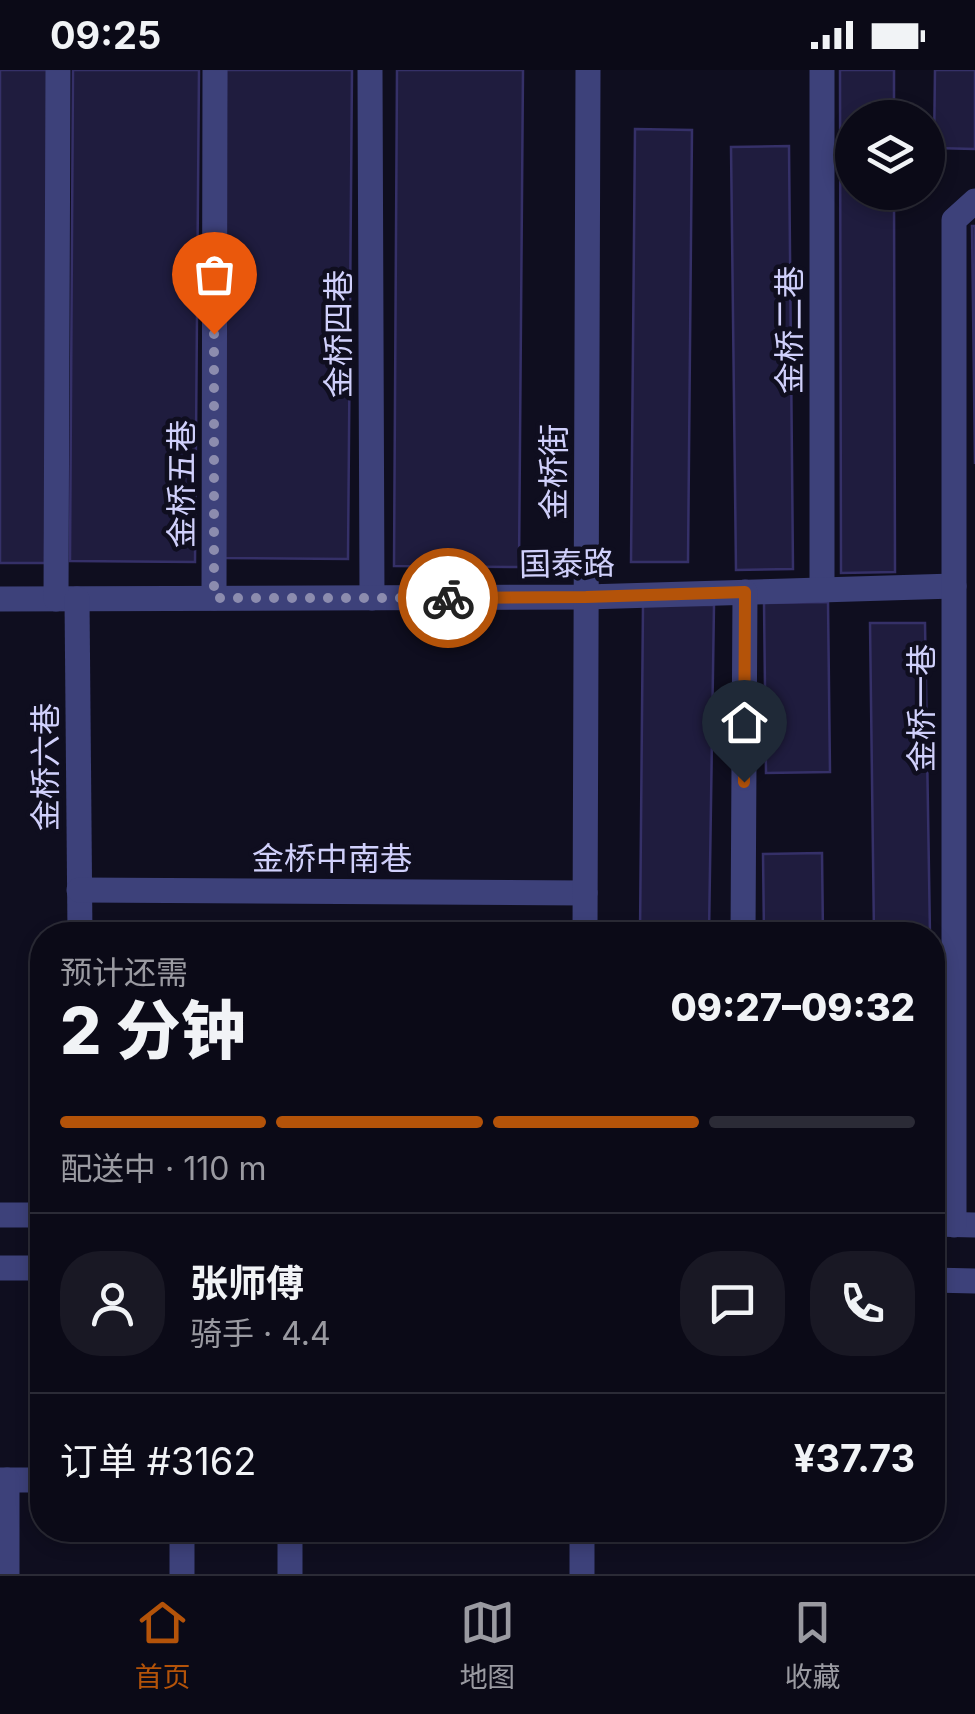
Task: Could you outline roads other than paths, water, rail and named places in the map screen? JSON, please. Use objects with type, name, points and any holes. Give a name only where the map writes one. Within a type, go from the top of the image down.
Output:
[{"type":"street","name":"金桥六巷","points":[[58,70],[66,598],[80,922]]},
{"type":"street","name":"金桥五巷","points":[[214,598],[215,70]]},
{"type":"street","name":"金桥四巷","points":[[370,70],[372,598]]},
{"type":"street","name":"金桥街","points":[[584,922],[588,70]]},
{"type":"street","name":"金桥二巷","points":[[822,70],[822,590]]},
{"type":"street","name":"金桥一巷","points":[[954,1224],[954,220],[975,201]]},
{"type":"street","name":"国泰路","points":[[0,599],[586,597],[954,586]]},
{"type":"street","points":[[743,922],[745,592]]},
{"type":"street","name":"金桥中南巷","points":[[80,890],[585,893]]},
{"type":"street","points":[[0,1215],[30,1215]]},
{"type":"street","points":[[0,1268],[30,1268]]},
{"type":"street","points":[[945,1280],[975,1281]]},
{"type":"street","points":[[7,1574],[4,1480],[30,1480]]},
{"type":"street","points":[[182,1542],[182,1574]]},
{"type":"street","points":[[290,1542],[290,1574]]},
{"type":"street","points":[[582,1542],[582,1574]]}]
